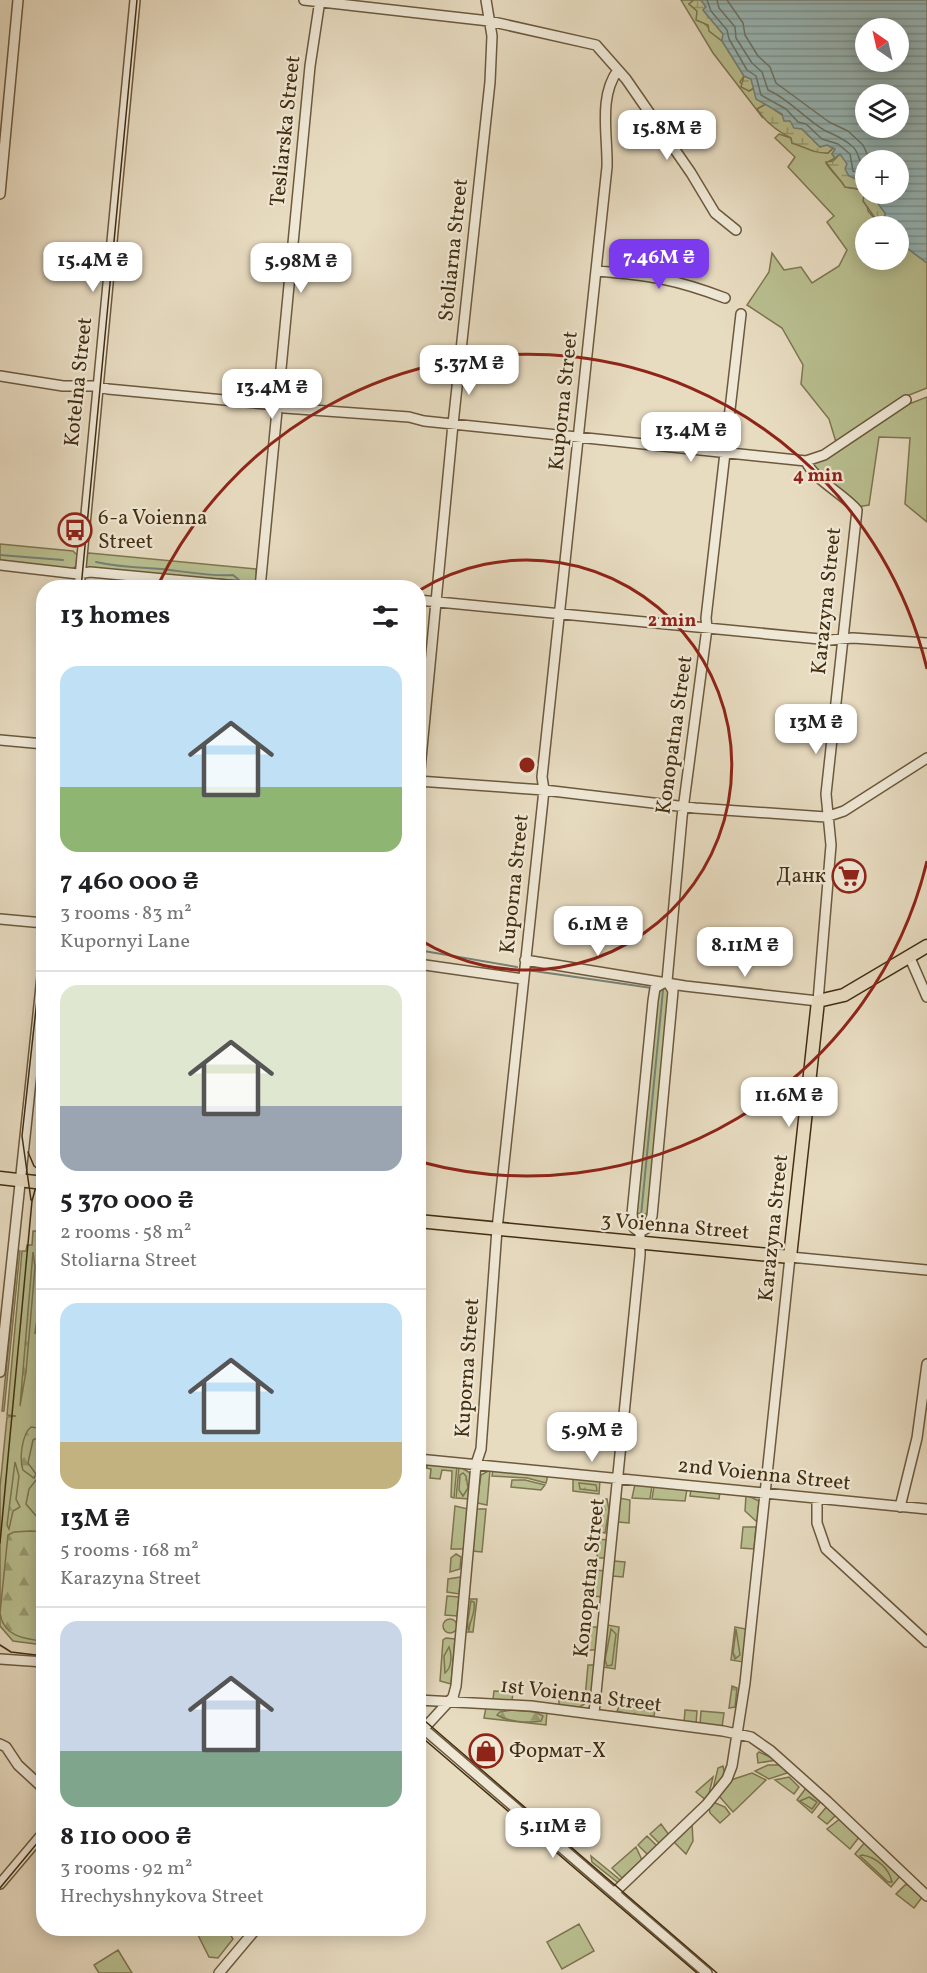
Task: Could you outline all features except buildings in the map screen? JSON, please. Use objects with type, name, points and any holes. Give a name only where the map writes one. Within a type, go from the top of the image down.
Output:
[{"type":"main road","points":[[818,1001],[844,995],[927,946]]},
{"type":"main road","name":"Karazyna Street","points":[[790,1257],[818,1001]]},
{"type":"main road","points":[[0,1178],[36,1182]]},
{"type":"main road","name":"3 Voienna Street","points":[[426,1222],[497,1229],[640,1238],[790,1257]]},
{"type":"street","points":[[0,194],[18,0]]},
{"type":"street","name":"Kotelna Street","points":[[80,580],[135,0]]},
{"type":"street","points":[[304,0],[489,21],[597,45],[618,70],[691,173],[715,213],[736,230]]},
{"type":"street","name":"Stoliarna Street","points":[[426,704],[490,82],[489,21],[486,0]]},
{"type":"street","name":"Tesliarska Street","points":[[261,580],[310,66],[319,1]]},
{"type":"street","name":"Kuporna Street","points":[[448,1702],[453,1697],[456,1686],[476,1464],[481,1449],[497,1229],[543,790],[542,777],[558,612],[607,167],[605,117],[611,80],[618,70]]},
{"type":"street","points":[[596,271],[612,270],[669,279],[725,297]]},
{"type":"street","name":"Konopatna Street","points":[[594,1713],[640,1238],[652,1216],[673,991],[667,981],[684,807],[707,628],[706,618],[723,453],[741,314]]},
{"type":"street","points":[[0,376],[63,386],[97,386],[277,407],[409,417],[453,424],[807,461],[824,454],[906,400]]},
{"type":"street","name":"Karazyna Street","points":[[807,461],[807,465],[838,494],[846,496],[857,510],[826,794],[826,817],[831,845],[818,1001]]},
{"type":"street","points":[[0,565],[80,574],[90,572],[175,580]]},
{"type":"street","points":[[426,600],[830,640],[927,643]]},
{"type":"street","points":[[0,740],[36,743]]},
{"type":"street","points":[[426,784],[543,790],[684,807],[826,817],[844,811],[927,758]]},
{"type":"street","points":[[0,920],[36,922]]},
{"type":"street","points":[[910,958],[927,997]]},
{"type":"street","points":[[525,960],[818,1001]]},
{"type":"street","points":[[426,965],[523,979]]},
{"type":"street","name":"Konopatna Street","points":[[640,1238],[634,1228],[632,1214],[652,1001],[655,988],[667,981]]},
{"type":"street","points":[[0,1372],[36,1035]]},
{"type":"street","name":"Karazyna Street","points":[[614,1893],[719,1789],[731,1770],[739,1734],[790,1257]]},
{"type":"street","name":"3 Voienna Street","points":[[790,1257],[927,1270]]},
{"type":"street","points":[[900,1507],[916,1438],[927,1364]]},
{"type":"street","name":"2nd Voienna Street","points":[[426,1460],[927,1509]]},
{"type":"street","points":[[817,1498],[817,1523],[826,1549],[927,1642]]},
{"type":"street","points":[[0,1659],[36,1661]]},
{"type":"street","name":"1st Voienna Street","points":[[426,1701],[531,1706],[594,1713],[751,1737],[778,1758],[927,1896]]},
{"type":"street","points":[[426,1723],[448,1702]]},
{"type":"street","points":[[426,1734],[706,1973]]},
{"type":"street","points":[[0,1744],[6,1747],[18,1766],[36,1782]]},
{"type":"street","points":[[0,1884],[36,1841]]},
{"type":"street","points":[[219,1973],[250,1936]]},
{"type":"green space","points":[[681,0],[694,0],[689,4],[697,11],[698,17],[722,41],[744,76],[740,82],[749,91],[754,88],[766,104],[757,109],[763,118],[713,53]]},
{"type":"green space","points":[[694,0],[701,0],[706,7],[703,10],[723,34],[722,41],[709,31],[708,25],[696,20],[697,11],[689,4]]},
{"type":"green space","points":[[744,76],[751,79],[754,88],[749,91],[741,87]]},
{"type":"green space","points":[[766,104],[802,129],[820,147],[827,145],[833,148],[828,153],[823,153],[792,143],[791,138],[772,126],[757,109]]},
{"type":"green space","points":[[779,134],[791,138],[792,143],[828,153],[833,148],[836,149],[832,154],[835,158],[826,163],[845,187],[855,188],[855,204],[867,204],[868,211],[872,216],[855,216],[855,270],[909,270],[909,250],[927,263],[927,388],[902,398],[836,442],[829,419],[801,384],[803,365],[782,328],[747,305],[769,272],[772,253],[784,270],[801,267],[812,283],[839,266],[847,250],[827,222],[834,216],[788,167],[795,157],[775,138]]},
{"type":"green space","points":[[840,154],[846,160],[855,176],[855,188],[845,187],[826,162],[833,161]]},
{"type":"green space","points":[[865,204],[880,204],[885,216],[874,216]]},
{"type":"green space","points":[[927,397],[927,522],[905,504],[910,438],[879,437],[869,505],[857,507],[812,467],[812,463],[827,459],[909,404]]},
{"type":"green space","points":[[0,544],[73,551],[77,555],[76,566],[71,570],[0,562]]},
{"type":"green space","points":[[89,553],[256,569],[257,580],[87,569],[85,567],[86,555]]},
{"type":"green space","points":[[665,983],[670,990],[648,1214],[634,1213],[658,986]]},
{"type":"green space","points":[[33,1231],[36,1231],[36,1644],[13,1641],[0,1626],[0,1487],[7,1417],[16,1416],[7,1415],[22,1251],[26,1251],[27,1245],[32,1245]]},
{"type":"green space","points":[[18,1250],[20,1251],[4,1411],[2,1411]]},
{"type":"green space","points":[[33,1252],[35,1267],[26,1372],[20,1406]]},
{"type":"green space","points":[[31,1427],[36,1428],[36,1438],[33,1440],[28,1463],[36,1474],[34,1478],[23,1470],[21,1460],[25,1435]]},
{"type":"green space","points":[[15,1462],[19,1476],[16,1499],[20,1507],[13,1511],[9,1529],[7,1525]]},
{"type":"green space","points":[[429,1463],[457,1466],[454,1498],[451,1497],[452,1471],[442,1470],[440,1479],[430,1478],[431,1469],[426,1468]]},
{"type":"green space","points":[[459,1466],[470,1473],[469,1499],[456,1498]]},
{"type":"green space","points":[[490,1470],[487,1505],[477,1503],[481,1475]]},
{"type":"green space","points":[[493,1470],[548,1475],[546,1483],[527,1478],[492,1476]]},
{"type":"green space","points":[[463,1473],[466,1476],[468,1488],[463,1496],[459,1490],[460,1475]]},
{"type":"green space","points":[[573,1478],[600,1480],[599,1494],[573,1491]]},
{"type":"green space","points":[[36,1480],[36,1516],[26,1504],[29,1489]]},
{"type":"green space","points":[[512,1480],[525,1480],[545,1485],[541,1490],[511,1487]]},
{"type":"green space","points":[[579,1483],[596,1485],[597,1491],[580,1489]]},
{"type":"green space","points":[[635,1484],[652,1485],[650,1499],[632,1498]]},
{"type":"green space","points":[[654,1486],[687,1489],[685,1501],[652,1499]]},
{"type":"green space","points":[[691,1489],[720,1492],[719,1499],[690,1496]]},
{"type":"green space","points":[[746,1495],[759,1501],[757,1522],[745,1511]]},
{"type":"green space","points":[[619,1498],[630,1500],[629,1523],[618,1522]]},
{"type":"green space","points":[[603,1499],[607,1499],[609,1510],[605,1533],[600,1532]]},
{"type":"green space","points":[[455,1506],[468,1509],[465,1549],[451,1549]]},
{"type":"green space","points":[[476,1509],[486,1509],[482,1552],[472,1551]]},
{"type":"green space","points":[[743,1527],[756,1527],[754,1549],[741,1548]]},
{"type":"green space","points":[[36,1531],[36,1640],[16,1635],[10,1631],[5,1627],[0,1613],[8,1535],[14,1532]]},
{"type":"green space","points":[[598,1539],[608,1540],[606,1558],[597,1558]]},
{"type":"green space","points":[[456,1554],[461,1557],[460,1569],[450,1572],[451,1558]]},
{"type":"green space","points":[[614,1561],[625,1562],[623,1577],[612,1576]]},
{"type":"green space","points":[[595,1570],[605,1571],[602,1597],[593,1596]]},
{"type":"green space","points":[[461,1577],[459,1594],[447,1592],[448,1579]]},
{"type":"green space","points":[[447,1596],[459,1597],[457,1616],[445,1615]]},
{"type":"green space","points":[[467,1599],[477,1599],[473,1632],[465,1632]]},
{"type":"green space","points":[[471,1601],[474,1602],[474,1607],[469,1631],[467,1626]]},
{"type":"green space","points":[[447,1619],[453,1619],[457,1626],[453,1633],[447,1633],[443,1629],[443,1623]]},
{"type":"green space","points":[[607,1625],[619,1627],[615,1669],[603,1667]]},
{"type":"green space","points":[[590,1627],[599,1627],[597,1650],[588,1650]]},
{"type":"green space","points":[[735,1627],[746,1629],[743,1662],[731,1660]]},
{"type":"green space","points":[[611,1629],[616,1634],[612,1665],[607,1666],[605,1660]]},
{"type":"green space","points":[[736,1629],[740,1655],[735,1659],[733,1653]]},
{"type":"green space","points":[[455,1639],[451,1684],[440,1681],[443,1640]]},
{"type":"green space","points":[[449,1647],[451,1661],[445,1673],[444,1656]]},
{"type":"green space","points":[[588,1665],[596,1665],[590,1699],[585,1698]]},
{"type":"green space","points":[[732,1686],[737,1688],[735,1707],[729,1708]]},
{"type":"green space","points":[[494,1691],[513,1692],[512,1701],[493,1699]]},
{"type":"green space","points":[[559,1697],[588,1702],[578,1708],[559,1706]]},
{"type":"green space","points":[[620,1705],[651,1708],[655,1711],[654,1716],[637,1716],[617,1711]]},
{"type":"green space","points":[[486,1707],[547,1711],[546,1725],[484,1718]]},
{"type":"green space","points":[[512,1710],[535,1712],[543,1716],[541,1721],[524,1722],[512,1721],[497,1715],[500,1712]]},
{"type":"green space","points":[[685,1710],[697,1711],[696,1724],[684,1723]]},
{"type":"green space","points":[[701,1711],[724,1713],[722,1727],[700,1724]]},
{"type":"green space","points":[[759,1752],[777,1760],[758,1763],[757,1754]]},
{"type":"green space","points":[[768,1765],[782,1765],[790,1772],[769,1779],[755,1771]]},
{"type":"green space","points":[[723,1766],[725,1775],[712,1793],[718,1768]]},
{"type":"green space","points":[[752,1773],[766,1780],[733,1812],[719,1796],[731,1780]]},
{"type":"green space","points":[[713,1777],[708,1798],[706,1800],[696,1792]]},
{"type":"green space","points":[[789,1777],[799,1787],[794,1794],[775,1780]]},
{"type":"green space","points":[[806,1788],[822,1800],[812,1813],[797,1800]]},
{"type":"green space","points":[[809,1797],[817,1802],[812,1809],[800,1801]]},
{"type":"green space","points":[[713,1802],[725,1807],[730,1814],[720,1823],[710,1813],[709,1807]]},
{"type":"green space","points":[[828,1805],[837,1814],[827,1824],[818,1817]]},
{"type":"green space","points":[[841,1818],[860,1836],[850,1849],[827,1829]]},
{"type":"green space","points":[[692,1823],[693,1841],[686,1854],[673,1841]]},
{"type":"green space","points":[[661,1824],[669,1835],[660,1844],[650,1834]]},
{"type":"green space","points":[[647,1836],[657,1846],[648,1855],[638,1845]]},
{"type":"green space","points":[[866,1841],[901,1875],[891,1887],[855,1854]]},
{"type":"green space","points":[[636,1847],[642,1860],[622,1878],[612,1868]]},
{"type":"green space","points":[[591,1856],[620,1881],[617,1882],[592,1862]]},
{"type":"green space","points":[[860,1856],[881,1864],[888,1872],[892,1882],[888,1882]]},
{"type":"green space","points":[[910,1884],[923,1896],[914,1908],[896,1894],[905,1885]]},
{"type":"green space","points":[[579,1924],[594,1951],[562,1969],[547,1942]]},
{"type":"green space","points":[[198,1936],[231,1936],[233,1939],[218,1958],[209,1957]]},
{"type":"green space","points":[[118,1950],[132,1973],[99,1973],[94,1965]]},
{"type":"water","points":[[701,0],[927,0],[927,263],[909,250],[909,216],[885,216],[878,204],[909,204],[909,150],[855,150],[855,179],[849,176],[845,169],[847,164],[840,154],[835,158],[832,154],[835,149],[827,145],[820,147],[802,129],[794,128],[790,121],[784,121],[782,114],[756,99],[751,79],[744,76],[722,41],[723,34],[703,10],[706,7]]},
{"type":"waterway","points":[[0,555],[63,560]]},
{"type":"waterway","points":[[96,562],[201,574],[233,575],[239,580]]},
{"type":"waterway","points":[[426,951],[517,967]]},
{"type":"waterway","points":[[527,970],[652,988]]},
{"type":"waterway","points":[[641,1216],[663,990],[658,989]]},
{"type":"tram line","points":[[82,580],[137,0]]},
{"type":"tram line","points":[[31,1200],[22,1136],[36,1009]]},
{"type":"tram line","points":[[28,1152],[36,1167]]},
{"type":"tram line","points":[[0,1543],[32,1201],[36,1189]]},
{"type":"tram line","points":[[0,1645],[11,1652],[36,1655]]},
{"type":"tram line","points":[[426,1722],[717,1973]]},
{"type":"tram line","points":[[426,1741],[697,1973]]},
{"type":"tram line","points":[[0,1888],[36,1845]]},
{"type":"place","name":"6-a Voienna Street","points":[[75,530]]},
{"type":"place","name":"Данк","points":[[849,876]]},
{"type":"place","name":"Формат-X","points":[[486,1751]]}]
